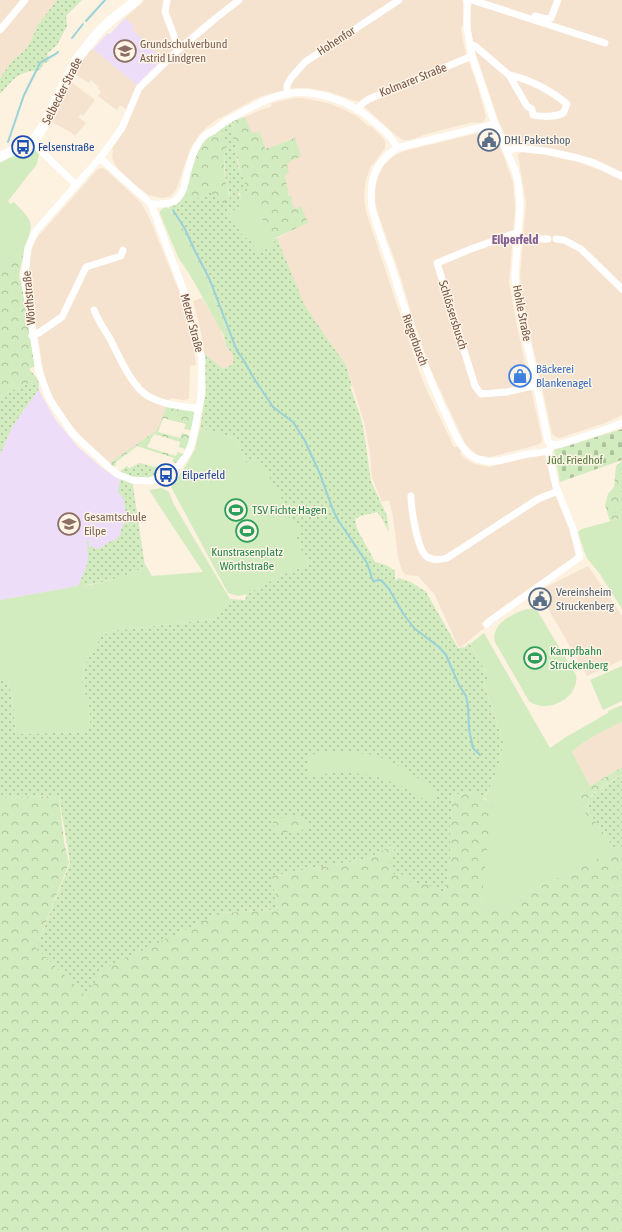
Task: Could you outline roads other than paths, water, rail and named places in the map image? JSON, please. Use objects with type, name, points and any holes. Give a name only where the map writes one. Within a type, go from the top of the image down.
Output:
[{"type":"main road","name":"Selbecker Straße","points":[[0,157],[33,141],[43,127],[77,59],[102,30],[137,0]]},
{"type":"street","points":[[0,30],[25,0]]},
{"type":"street","points":[[167,0],[165,12],[179,49]]},
{"type":"street","name":"Wörthstraße","points":[[199,409],[192,442],[188,453],[179,465],[170,473],[156,479],[143,481],[127,478],[115,472],[73,434],[50,400],[39,372],[32,336],[25,275],[28,248],[35,232],[100,158],[122,128],[139,88],[179,49],[239,0]]},
{"type":"street","name":"Hohenfor","points":[[287,94],[287,85],[290,78],[305,62],[399,0]]},
{"type":"street","name":"Hohle Straße","points":[[467,0],[467,28],[472,56],[495,124],[515,170],[518,182],[520,204],[515,285],[520,315],[537,385],[558,491],[573,530],[580,557],[487,624]]},
{"type":"street","points":[[472,0],[605,43]]},
{"type":"street","points":[[529,18],[536,16],[546,19],[551,18],[558,0]]},
{"type":"street","points":[[470,45],[475,46],[509,75],[527,106],[532,109],[533,115],[542,117],[558,115],[564,111],[567,104],[558,96],[537,85],[509,75]]},
{"type":"street","name":"Kolmarer Straße","points":[[357,110],[369,99],[472,56]]},
{"type":"street","points":[[151,204],[166,204],[175,201],[181,194],[185,185],[192,156],[198,143],[208,133],[231,118],[274,97],[287,94],[307,94],[318,95],[345,103],[372,120],[395,141],[398,148],[495,124]]},
{"type":"street","points":[[33,141],[36,146],[76,185]]},
{"type":"street","name":"Riegerbusch","points":[[398,148],[386,157],[377,168],[370,190],[372,208],[410,325],[430,380],[440,404],[461,444],[471,456],[479,460],[490,462],[550,448],[604,430],[622,422]]},
{"type":"street","points":[[507,151],[517,148],[546,151],[592,162],[622,176]]},
{"type":"street","name":"Metzer Straße","points":[[100,158],[151,204],[183,289],[202,359],[201,397],[199,409]]},
{"type":"street","name":"Schlössersbusch","points":[[518,236],[513,234],[437,263],[475,386],[481,394],[507,392],[537,385]]},
{"type":"street","points":[[518,236],[548,239]]},
{"type":"street","points":[[556,239],[564,240],[580,249],[622,289]]},
{"type":"street","points":[[32,336],[62,317],[86,267],[120,256],[123,250]]},
{"type":"street","points":[[94,310],[123,364],[140,390],[157,400],[177,406],[199,409]]},
{"type":"street","points":[[411,496],[411,504],[420,547],[427,556],[434,560],[447,558],[538,499],[558,491]]},
{"type":"waterway","points":[[86,21],[105,0]]},
{"type":"waterway","points":[[72,38],[83,24]]},
{"type":"waterway","points":[[8,142],[24,95],[40,63],[58,52]]},
{"type":"waterway","points":[[173,210],[185,229],[210,280],[237,351],[273,407],[293,422],[304,439],[320,474],[333,510],[367,563],[373,581],[381,580],[389,589],[404,615],[415,629],[439,647],[446,655],[459,685],[466,696],[469,729],[473,748],[480,755]]},
{"type":"place","name":"Grundschulverbund Astrid Lindgren","points":[[125,51]]},
{"type":"place","name":"DHL Paketshop","points":[[489,140]]},
{"type":"place","name":"Felsenstraße","points":[[23,147]]},
{"type":"place","name":"Bäckerei Blankenagel","points":[[520,376]]},
{"type":"place","name":"Eilperfeld","points":[[166,475]]},
{"type":"place","name":"TSV Fichte Hagen","points":[[236,510]]},
{"type":"place","name":"Gesamtschule Eilpe","points":[[69,524]]},
{"type":"place","name":"Kunstrasenplatz Wörthstraße","points":[[247,531]]},
{"type":"place","name":"Vereinsheim Struckenberg","points":[[540,599]]},
{"type":"place","name":"Kampfbahn Struckenberg","points":[[535,658]]},
{"type":"district","name":"Eilperfeld","points":[[515,239]]},
{"type":"park label","name":"Jüd. Friedhof","points":[[575,460]]}]
